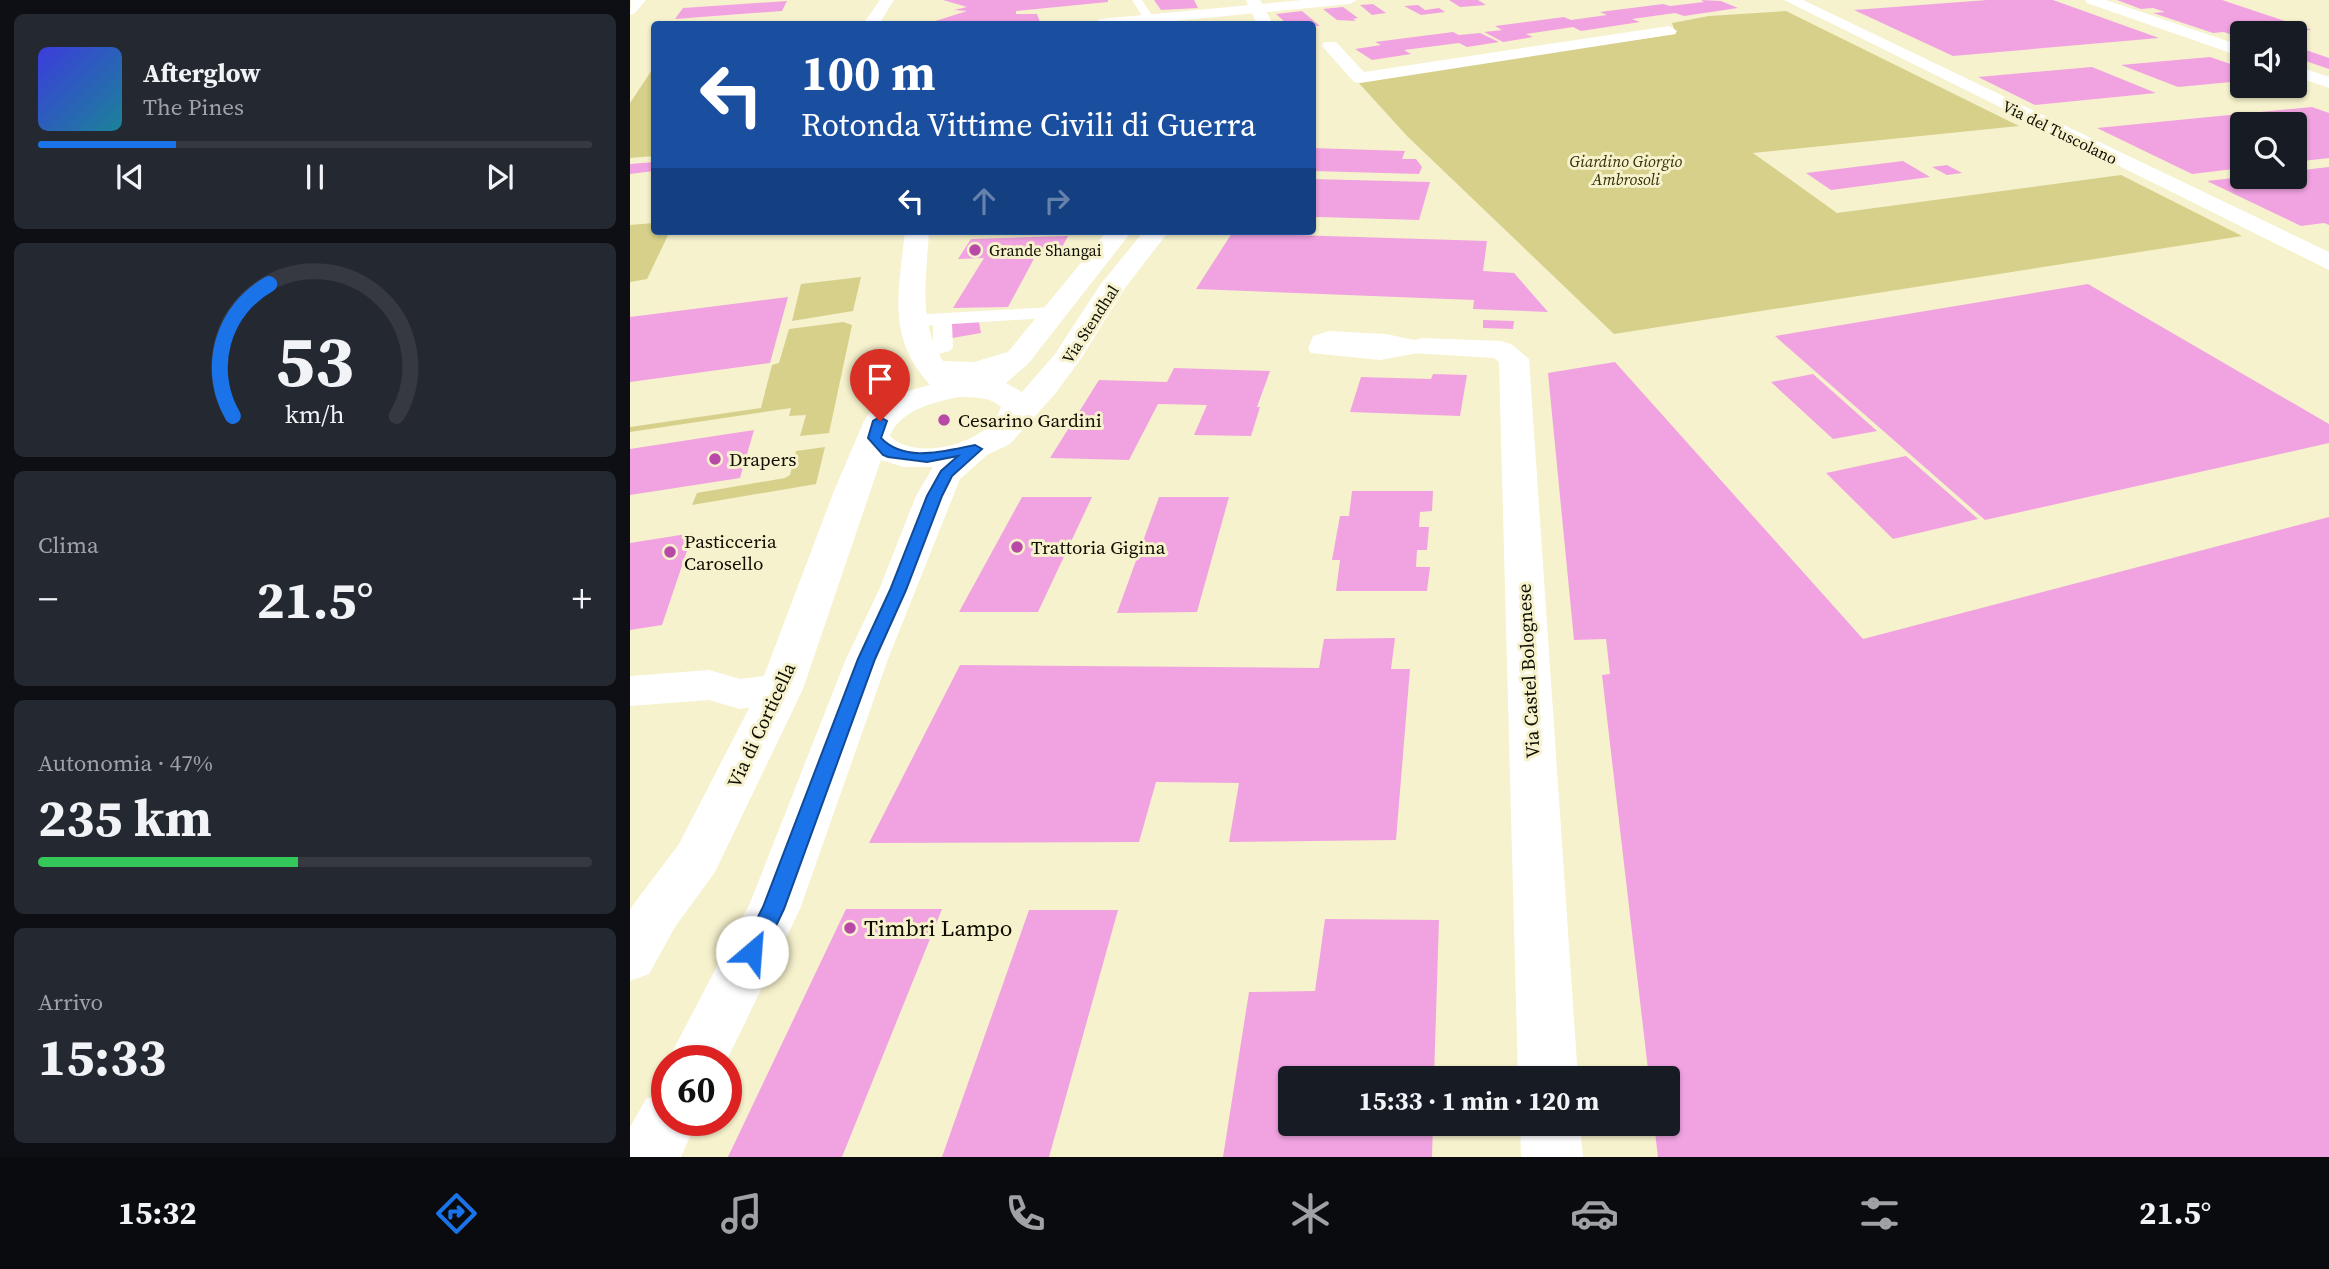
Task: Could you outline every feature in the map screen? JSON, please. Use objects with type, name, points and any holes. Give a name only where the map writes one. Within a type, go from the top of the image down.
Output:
[{"type":"street","points":[[630,10],[639,0]]},
{"type":"street","points":[[873,21],[887,0]]},
{"type":"street","points":[[1138,21],[1234,12],[1255,5],[1350,0]]},
{"type":"street","name":"Via del Tuscolano","points":[[1791,0],[2329,262]]},
{"type":"street","points":[[2092,0],[2230,48]]},
{"type":"street","points":[[1255,5],[1263,21]]},
{"type":"street","points":[[1330,46],[1360,78],[1669,31]]},
{"type":"street","points":[[2307,75],[2329,83]]},
{"type":"street","points":[[917,235],[910,321],[944,374],[1010,397],[1018,413]]},
{"type":"street","name":"Via Stendhal","points":[[944,374],[995,377],[1018,358],[1117,235]]},
{"type":"street","name":"Via Stendhal","points":[[975,449],[1005,432],[1018,413],[1052,380],[1083,337],[1110,290],[1154,235]]},
{"type":"street","name":"Via Castel Bolognese","points":[[1422,347],[1501,351],[1514,359],[1547,1066]]},
{"type":"street","points":[[944,374],[943,370],[968,371],[1001,365],[1018,358]]},
{"type":"street","name":"Via di Corticella","points":[[630,957],[657,911],[697,858],[781,690],[851,491],[880,421],[893,409],[921,396],[944,374]]},
{"type":"street","points":[[874,438],[888,452],[905,457],[927,458],[975,449]]},
{"type":"street","points":[[705,1045],[774,909],[867,659],[898,590],[934,496],[946,474],[975,449]]},
{"type":"street","points":[[630,691],[709,685],[740,694],[781,690]]},
{"type":"street","points":[[648,1157],[659,1136]]},
{"type":"street","points":[[1551,1136],[1552,1157]]},
{"type":"lane","points":[[1137,0],[1150,20]]},
{"type":"lane","points":[[910,321],[1054,313]]},
{"type":"lane","points":[[942,318],[944,374]]},
{"type":"green space","name":"Giardino Giorgio Ambrosoli","points":[[1786,11],[2019,126],[1753,153],[1837,213],[2121,175],[2242,236],[1614,334],[1407,136],[1357,81],[1676,34],[1672,23],[1709,16]]},
{"type":"green space","points":[[651,72],[651,156],[630,158],[630,103]]},
{"type":"green space","points":[[651,223],[651,235],[668,235],[647,279],[630,282],[630,225]]},
{"type":"green space","points":[[861,277],[853,311],[792,321],[801,284]]},
{"type":"green space","points":[[843,322],[852,325],[829,433],[800,436],[806,415],[789,416],[791,408],[630,432],[630,427],[761,408],[772,365],[779,363],[789,329]]},
{"type":"green space","points":[[825,447],[816,484],[692,505],[697,493],[785,478],[790,475],[796,451]]},
{"type":"building","points":[[943,0],[1108,0],[1016,11],[1016,14],[1037,14],[1040,21],[935,21],[967,11],[954,10],[967,7]]},
{"type":"building","points":[[1154,0],[1194,0],[1198,8],[1161,10]]},
{"type":"building","points":[[1449,0],[1478,0],[1486,5],[1460,7]]},
{"type":"building","points":[[1701,0],[1721,1],[1738,8],[1684,16],[1675,13],[1632,19],[1640,22],[1581,31],[1573,27],[1526,34],[1533,37],[1503,42],[1484,32],[1502,30],[1495,26],[1564,17],[1571,20],[1607,15],[1600,12],[1704,2]]},
{"type":"building","points":[[1987,0],[2053,0],[2159,38],[1953,56],[1854,10]]},
{"type":"building","points":[[2117,0],[2222,0],[2285,21],[2230,21],[2230,34],[2213,33],[2153,13],[2165,12],[2153,8],[2141,9]]},
{"type":"building","points":[[787,1],[782,11],[675,19],[683,8]]},
{"type":"building","points":[[1373,4],[1386,13],[1372,15],[1360,5]]},
{"type":"building","points":[[1418,5],[1425,10],[1439,8],[1445,12],[1421,15],[1404,6]]},
{"type":"building","points":[[1343,7],[1358,18],[1353,19],[1356,21],[1337,20],[1323,9]]},
{"type":"building","points":[[1302,11],[1314,21],[1284,21],[1276,14]]},
{"type":"building","points":[[1453,32],[1459,35],[1480,33],[1499,42],[1467,47],[1459,43],[1404,50],[1411,54],[1372,60],[1355,49],[1381,45],[1375,42]]},
{"type":"building","points":[[2307,50],[2329,58],[2329,69],[2307,61]]},
{"type":"building","points":[[2210,57],[2230,64],[2230,82],[2178,87],[2121,65]]},
{"type":"building","points":[[2092,67],[2156,93],[2035,105],[1978,77]]},
{"type":"building","points":[[2312,107],[2329,113],[2329,158],[2307,161],[2307,112],[2261,112]]},
{"type":"building","points":[[2230,115],[2230,169],[2192,174],[2097,128]]},
{"type":"building","points":[[1316,148],[1405,151],[1402,159],[1416,159],[1422,167],[1419,174],[1316,171]]},
{"type":"building","points":[[1903,161],[1930,177],[1831,190],[1806,173]]},
{"type":"building","points":[[651,162],[651,171],[630,174],[630,164]]},
{"type":"building","points":[[1947,165],[1962,173],[1947,175],[1932,167]]},
{"type":"building","points":[[2329,167],[2329,225],[2324,223],[2301,226],[2207,181],[2230,178],[2230,189],[2307,189],[2307,170]]},
{"type":"building","points":[[1316,179],[1430,182],[1419,220],[1316,217]]},
{"type":"building","points":[[1231,235],[1487,241],[1483,271],[1514,273],[1548,312],[1473,309],[1474,300],[1196,289]]},
{"type":"building","points":[[1068,236],[1058,255],[1036,255],[1008,307],[953,308],[984,258],[958,259],[971,239]]},
{"type":"building","points":[[2088,284],[2329,424],[2329,443],[1985,520],[1775,336]]},
{"type":"building","points":[[788,297],[770,363],[630,382],[630,317]]},
{"type":"building","points":[[978,317],[981,333],[935,341],[935,324]]},
{"type":"building","points":[[1483,320],[1514,321],[1513,329],[1483,328]]},
{"type":"building","points":[[1615,362],[1863,639],[2329,517],[2329,1157],[1658,1157],[1655,1136],[1680,1136],[1680,1066],[1648,1066],[1602,675],[1610,674],[1606,639],[1574,640],[1548,373]]},
{"type":"building","points":[[1174,368],[1270,371],[1257,407],[1260,407],[1251,436],[1194,435],[1207,405],[1158,404],[1129,460],[1050,458],[1099,380],[1167,382]]},
{"type":"building","points":[[1433,374],[1467,375],[1460,416],[1350,412],[1361,377],[1431,379]]},
{"type":"building","points":[[1813,374],[1877,431],[1833,439],[1771,382]]},
{"type":"building","points":[[754,430],[740,478],[630,495],[630,449]]},
{"type":"building","points":[[1906,456],[1978,519],[1893,539],[1826,473]]},
{"type":"building","points":[[1352,491],[1433,491],[1432,511],[1420,512],[1419,527],[1429,527],[1427,550],[1417,550],[1416,567],[1430,567],[1427,591],[1336,591],[1340,560],[1332,560],[1340,516],[1349,516]]},
{"type":"building","points":[[1022,497],[1092,497],[1038,612],[959,612]]},
{"type":"building","points":[[1159,497],[1229,497],[1197,612],[1117,613]]},
{"type":"building","points":[[693,533],[662,625],[630,630],[630,543]]},
{"type":"building","points":[[1395,638],[1391,669],[1410,669],[1396,840],[1229,842],[1239,783],[1156,782],[1139,842],[869,843],[960,665],[1319,668],[1324,639]]},
{"type":"building","points":[[846,909],[942,909],[842,1157],[728,1157],[738,1136],[742,1136],[742,1128]]},
{"type":"building","points":[[1029,910],[1118,910],[1049,1157],[942,1157]]},
{"type":"building","points":[[1325,919],[1439,920],[1434,1066],[1278,1066],[1278,1136],[1433,1136],[1432,1157],[1223,1157],[1249,992],[1315,991]]},
{"type":"place","name":"Grande Shangai","points":[[975,250]]},
{"type":"place","name":"Cesarino Gardini","points":[[944,420]]},
{"type":"place","name":"Drapers","points":[[715,459]]},
{"type":"place","name":"Trattoria Gigina","points":[[1017,547]]},
{"type":"place","name":"Pasticceria Carosello","points":[[670,552]]},
{"type":"place","name":"Timbri Lampo","points":[[850,928]]},
{"type":"route","points":[[752,952],[774,909],[867,659],[898,590],[934,496],[946,474],[975,449],[927,458],[905,457],[888,452],[877,444],[874,438],[880,421]]}]
